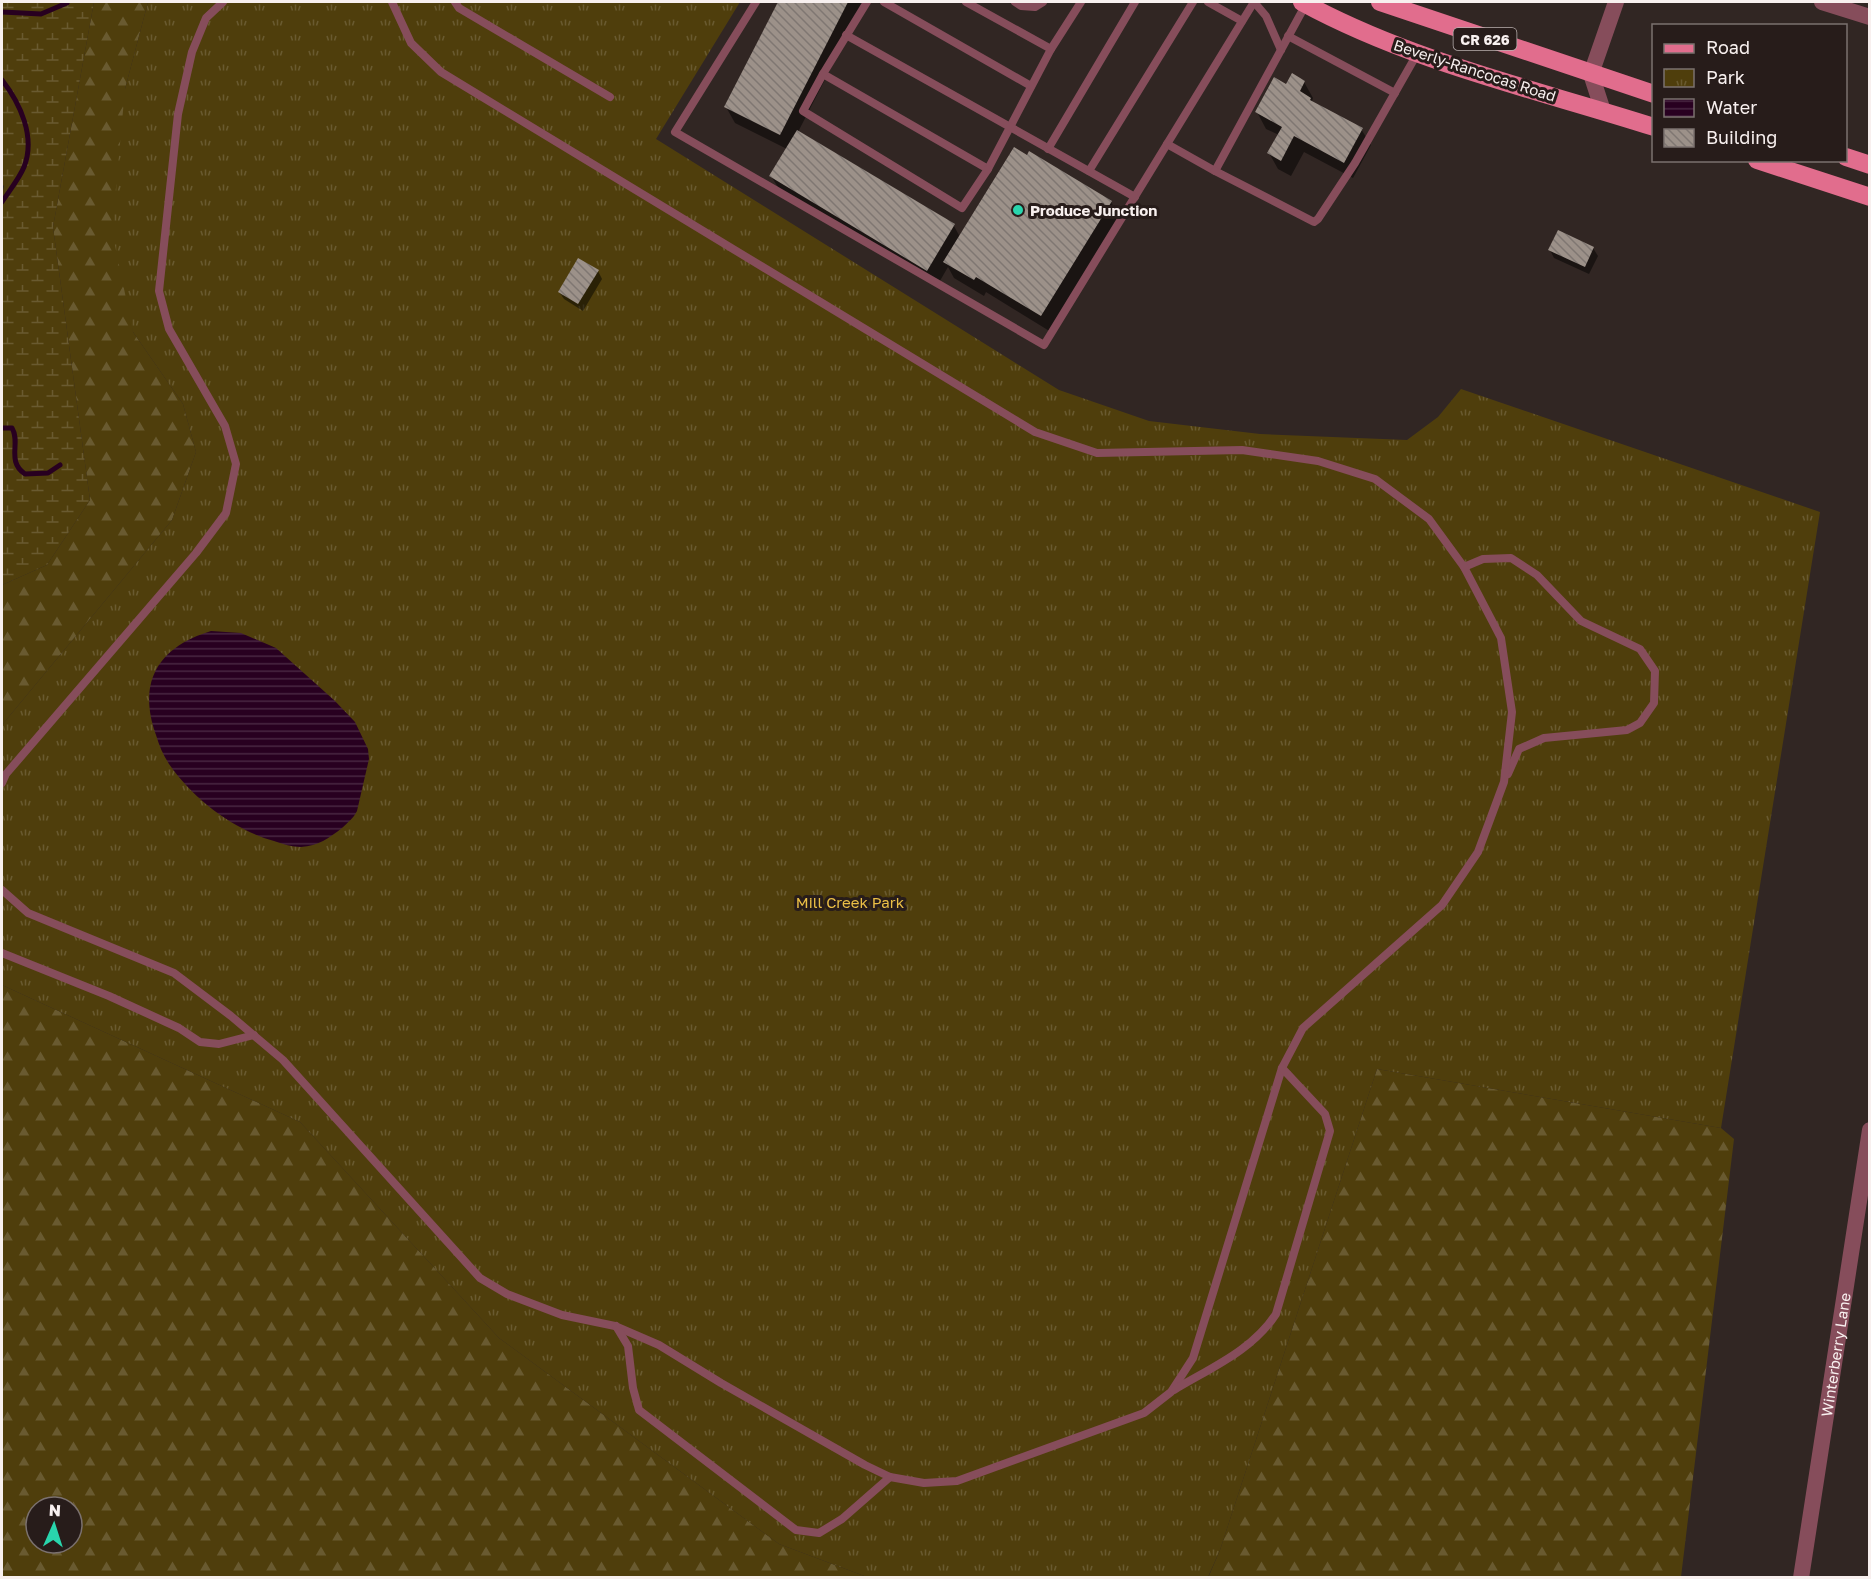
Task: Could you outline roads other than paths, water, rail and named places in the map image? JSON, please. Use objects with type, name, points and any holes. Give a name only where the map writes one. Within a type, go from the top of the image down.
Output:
[{"type":"main road","name":"CR 626","points":[[1380,2],[1652,94]]},
{"type":"main road","name":"Beverly-Rancocas Road","points":[[1304,3],[1344,24],[1417,54],[1652,127]]},
{"type":"main road","points":[[1847,158],[1869,165]]},
{"type":"main road","points":[[1763,162],[1869,197]]},
{"type":"street","points":[[1603,111],[1591,74],[1616,2]]},
{"type":"street","points":[[1822,2],[1869,17]]},
{"type":"street","name":"Winterberry Lane","points":[[1801,1578],[1869,1130]]},
{"type":"lane","points":[[2,783],[6,774],[196,553],[226,513],[236,464],[228,435],[208,394],[169,328],[159,291],[178,114],[197,40],[206,18],[223,2]]},
{"type":"lane","points":[[392,2],[411,43],[441,72],[1035,432],[1097,453],[1242,450],[1318,461],[1375,479],[1429,519],[1464,567],[1501,638],[1512,712],[1504,782]]},
{"type":"lane","points":[[455,2],[459,8],[610,97]]},
{"type":"lane","points":[[756,2],[675,132],[1044,345],[1254,2],[1266,16],[1281,50]]},
{"type":"lane","points":[[867,2],[803,111],[962,208],[988,169],[1051,49],[1081,2]]},
{"type":"lane","points":[[884,2],[1031,86]]},
{"type":"lane","points":[[968,2],[1051,49]]},
{"type":"lane","points":[[1015,2],[1021,6],[1035,7],[1043,2]]},
{"type":"lane","points":[[1048,149],[1135,2]]},
{"type":"lane","points":[[1089,171],[1193,2]]},
{"type":"lane","points":[[1208,2],[1242,21]]},
{"type":"lane","points":[[1215,171],[1304,3]]},
{"type":"lane","points":[[846,35],[1135,197]]},
{"type":"lane","points":[[1288,36],[1395,93]]},
{"type":"lane","points":[[1167,144],[1314,222],[1355,163],[1417,54]]},
{"type":"lane","points":[[823,74],[988,169]]},
{"type":"lane","points":[[1171,1392],[1193,1358],[1282,1068],[1303,1028],[1442,905],[1478,852],[1519,749],[1544,738],[1627,730],[1640,723],[1654,703],[1654,671],[1640,649],[1581,621],[1537,575],[1511,558],[1483,559],[1464,567]]},
{"type":"lane","points":[[2,893],[28,913],[174,973],[254,1035],[283,1060],[480,1278],[507,1294],[562,1315],[615,1326],[659,1345],[720,1383],[890,1477],[924,1483],[957,1481],[1144,1413],[1171,1392],[1247,1347],[1264,1332],[1276,1314],[1330,1131],[1325,1114],[1282,1068]]},
{"type":"lane","points":[[2,953],[109,996],[179,1028],[200,1042],[219,1044],[254,1035]]},
{"type":"lane","points":[[615,1326],[628,1346],[633,1388],[639,1410],[796,1530],[819,1533],[842,1519],[890,1477]]},
{"type":"water","points":[[211,631],[241,633],[276,648],[355,722],[368,749],[369,759],[357,811],[342,828],[323,841],[313,845],[294,846],[244,829],[202,801],[179,777],[165,757],[158,742],[149,699],[156,669],[177,647]]},
{"type":"waterway","points":[[2,12],[41,14],[67,3]]},
{"type":"waterway","points":[[2,80],[20,110],[28,144],[24,167],[2,202]]},
{"type":"waterway","points":[[2,428],[12,428],[16,463],[25,474],[48,473],[60,465]]},
{"type":"place","name":"Produce Junction","points":[[1018,210]]},
{"type":"park label","name":"Mill Creek Park","points":[[850,902]]}]
